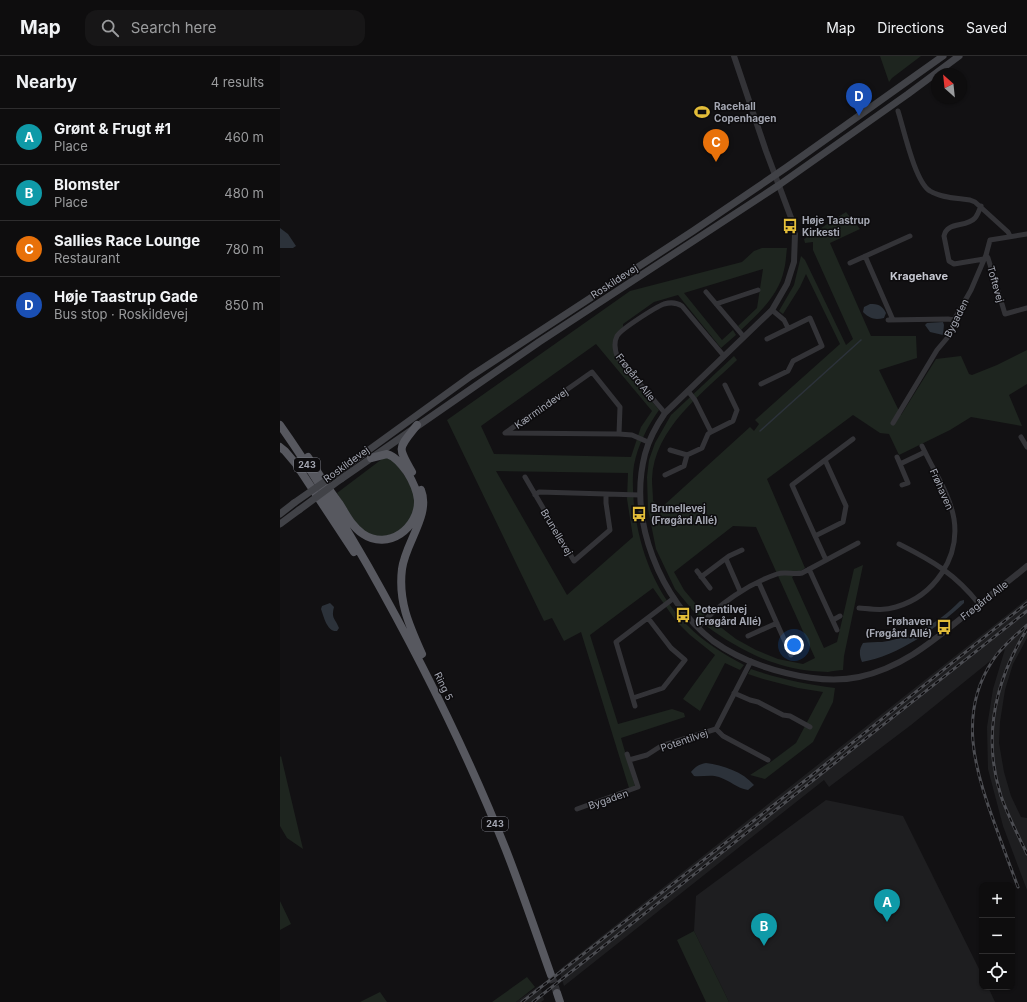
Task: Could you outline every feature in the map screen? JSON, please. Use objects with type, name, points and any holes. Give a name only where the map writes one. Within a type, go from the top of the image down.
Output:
[{"type":"highway","points":[[280,417],[353,525],[364,535],[374,539],[386,540],[407,530],[414,520],[418,505],[417,494],[408,475],[396,458],[387,454],[371,458]]},
{"type":"highway","name":"Ring 5","points":[[280,424],[333,506],[392,608],[429,678],[476,780],[506,850],[551,975]]},
{"type":"highway","points":[[417,425],[402,444],[401,450],[418,481],[424,504],[421,517],[402,566],[401,583],[402,600],[406,618],[422,656],[429,678]]},
{"type":"highway","points":[[280,447],[286,451],[296,464],[328,512],[359,560],[404,638],[420,660]]},
{"type":"highway","points":[[557,993],[560,1002]]},
{"type":"main road","name":"Roskildevej","points":[[280,514],[471,376],[776,175],[943,56]]},
{"type":"main road","name":"Roskildevej","points":[[280,524],[417,425],[539,342],[779,185],[959,56]]},
{"type":"street","name":"Frøgård Alle","points":[[734,56],[793,222],[795,234],[794,262],[787,284],[772,310],[665,413],[648,442],[642,464],[640,495],[646,533],[650,549],[660,575],[687,616],[713,640],[730,651],[780,672],[822,679],[846,679],[866,675],[891,667],[908,659],[922,650],[1027,566]]},
{"type":"street","points":[[898,111],[916,171],[924,186],[934,193],[970,200],[981,206],[1008,232],[1010,236]]},
{"type":"street","points":[[981,206],[976,217],[969,222],[950,227],[944,236],[949,261],[954,264],[985,257]]},
{"type":"street","name":"Bygaden","points":[[892,423],[937,350],[948,337],[954,320],[971,290],[985,257],[990,240],[1027,234]]},
{"type":"street","points":[[850,263],[910,236]]},
{"type":"street","points":[[865,256],[890,320],[954,320]]},
{"type":"street","name":"Toftevej","points":[[985,257],[988,258],[1005,314],[1027,308]]},
{"type":"street","points":[[716,304],[758,290]]},
{"type":"street","points":[[706,292],[744,337]]},
{"type":"street","name":"Frøgård Alle","points":[[665,413],[618,358],[616,353],[616,340],[622,331],[659,306],[670,303],[678,303],[724,356]]},
{"type":"street","points":[[772,310],[784,320],[788,328]]},
{"type":"street","points":[[761,384],[788,371],[793,361],[822,346],[810,318],[767,339]]},
{"type":"street","name":"Kærmindevej","points":[[619,434],[620,407],[592,372],[505,433],[619,434],[632,435],[648,442]]},
{"type":"street","points":[[670,450],[687,455],[702,448],[708,434],[733,421],[737,410],[725,385]]},
{"type":"street","points":[[688,391],[695,400],[711,432]]},
{"type":"street","points":[[1021,438],[1027,447]]},
{"type":"street","points":[[826,560],[792,485],[853,439]]},
{"type":"street","name":"Frøhaven","points":[[859,608],[880,610],[903,604],[925,592],[936,582],[945,569],[952,552],[955,538],[953,518],[948,501],[922,446]]},
{"type":"street","points":[[900,464],[925,452]]},
{"type":"street","points":[[666,475],[684,466],[687,455]]},
{"type":"street","points":[[897,457],[908,483],[902,485]]},
{"type":"street","points":[[815,536],[843,522],[846,506],[825,460]]},
{"type":"street","name":"Brunellevej","points":[[525,476],[574,561],[610,530],[606,495]]},
{"type":"street","name":"Brunellevej","points":[[535,495],[539,492],[640,495]]},
{"type":"street","points":[[698,627],[709,615],[740,591],[778,574],[797,574],[858,543]]},
{"type":"street","points":[[899,544],[945,569],[979,604]]},
{"type":"street","points":[[701,577],[726,559],[742,550]]},
{"type":"street","points":[[726,559],[740,591]]},
{"type":"street","points":[[809,569],[837,630]]},
{"type":"street","points":[[697,571],[710,588]]},
{"type":"street","points":[[759,583],[791,655]]},
{"type":"street","points":[[635,706],[616,642],[674,598]]},
{"type":"street","points":[[833,620],[840,616]]},
{"type":"street","points":[[633,698],[664,688],[685,660],[670,648],[648,618]]},
{"type":"street","points":[[748,636],[777,623]]},
{"type":"street","name":"Potentilvej","points":[[630,760],[647,755],[661,746],[716,728],[751,661]]},
{"type":"street","points":[[734,693],[758,702],[783,715],[790,716],[805,727]]},
{"type":"street","name":"Potentilvej","points":[[716,728],[723,736],[761,760],[768,760]]},
{"type":"street","points":[[627,754],[630,760]]},
{"type":"street","name":"Bygaden","points":[[577,810],[638,787],[630,760]]},
{"type":"shaded area","points":[[880,56],[921,56],[892,78],[889,82]]},
{"type":"shaded area","points":[[846,212],[860,229],[830,243],[871,336],[916,336],[917,358],[879,370],[901,415],[936,359],[961,356],[969,374],[972,375],[997,365],[1027,350],[1027,384],[1009,395],[1022,426],[971,417],[950,430],[899,455],[889,434],[880,433],[853,415],[767,479],[805,568],[792,577],[824,648],[837,642],[854,569],[863,565],[844,656],[843,670],[826,672],[783,666],[756,656],[742,649],[705,625],[710,619],[736,639],[756,650],[778,659],[803,664],[815,658],[756,527],[733,526],[674,572],[684,590],[705,615],[700,619],[675,589],[656,549],[648,509],[647,477],[649,460],[655,443],[671,415],[734,356],[737,360],[682,413],[661,444],[655,461],[652,479],[653,501],[662,507],[750,427],[754,431],[759,424],[755,420],[840,344],[806,274],[800,287],[783,314],[779,311],[794,285],[801,256],[805,260],[846,345],[853,339],[813,250],[813,242],[805,243],[804,239]]},
{"type":"shaded area","points":[[280,228],[288,234],[296,246],[293,248],[280,248]]},
{"type":"shaded area","points":[[762,248],[787,248],[785,267],[778,288],[755,317],[741,330],[738,326],[757,308],[763,269],[684,293],[722,340],[733,330],[736,335],[721,348],[678,295],[654,302],[623,324],[623,327],[614,338],[617,360],[659,410],[641,443],[634,465],[633,475],[636,521],[650,570],[666,599],[687,625],[714,647],[744,665],[740,670],[725,663],[700,711],[683,699],[715,655],[690,635],[676,621],[653,588],[590,635],[618,724],[672,709],[684,713],[685,717],[621,738],[635,786],[629,788],[581,632],[564,641],[552,618],[544,621],[447,420],[630,291],[742,262],[754,251]],"holes":[[[596,344],[652,411],[641,427],[631,457],[494,454],[481,426]],[[496,471],[628,473],[627,499],[633,537],[567,595]]]},
{"type":"shaded area","points":[[870,304],[878,305],[883,308],[886,313],[884,318],[873,318],[863,312],[864,307]]},
{"type":"shaded area","points":[[943,322],[943,335],[930,332],[925,325],[927,323]]},
{"type":"shaded area","points":[[386,456],[395,463],[408,481],[415,498],[416,507],[413,516],[401,529],[386,536],[377,536],[369,534],[358,526],[337,493]]},
{"type":"shaded area","points":[[1027,599],[1027,638],[1013,664],[1005,690],[1000,722],[999,743],[1004,772],[1011,796],[1021,817],[1027,818],[1027,890],[1003,826],[988,769],[987,727],[993,689],[1005,649],[911,725],[829,787],[824,780],[564,986],[559,970]]},
{"type":"shaded area","points":[[964,600],[964,603],[942,622],[916,640],[889,654],[862,662],[860,652],[863,643],[894,640],[915,633],[934,623],[960,601]]},
{"type":"shaded area","points":[[330,603],[334,607],[333,616],[339,628],[337,631],[334,631],[328,627],[321,609],[322,606]]},
{"type":"shaded area","points":[[751,669],[793,681],[835,688],[833,702],[813,742],[765,779],[750,775],[796,743],[823,692],[798,688],[763,679],[748,674]]},
{"type":"shaded area","points":[[281,756],[303,849],[287,838],[280,826]]},
{"type":"shaded area","points":[[706,763],[719,765],[732,770],[744,776],[754,785],[748,790],[740,788],[716,776],[694,776],[691,772],[699,765]]},
{"type":"shaded area","points":[[826,800],[903,816],[979,969],[979,990],[989,990],[995,1002],[729,1002],[694,931],[696,896]]},
{"type":"shaded area","points":[[280,901],[291,924],[280,930]]},
{"type":"shaded area","points":[[694,931],[729,1002],[706,1002],[677,940]]},
{"type":"shaded area","points":[[527,977],[535,987],[516,1002],[492,1002]]},
{"type":"shaded area","points":[[540,985],[544,1000],[541,1002],[516,1002]]},
{"type":"shaded area","points":[[380,992],[387,1002],[360,1002]]},
{"type":"waterway","points":[[760,431],[861,340]]},
{"type":"tunnel","points":[[551,975],[557,993]]},
{"type":"railway","points":[[522,1002],[812,775],[1027,603]]},
{"type":"railway","points":[[533,1002],[1027,611]]},
{"type":"railway","points":[[1018,887],[980,781],[973,740],[973,720],[976,700],[982,680],[993,660],[1027,625]]},
{"type":"railway","points":[[1027,629],[1016,649],[1000,689],[992,731],[995,774],[1001,796],[1027,854]]},
{"type":"place","name":"Racehall Copenhagen","points":[[702,112]]},
{"type":"place","name":"Høje Taastrup Gade","points":[[859,116]]},
{"type":"place","name":"Sallies Race Lounge","points":[[716,162]]},
{"type":"place","name":"Høje Taastrup Kirkesti","points":[[790,226]]},
{"type":"place","name":"Brunellevej (Frøgård Allé)","points":[[639,514]]},
{"type":"place","name":"Potentilvej (Frøgård Allé)","points":[[683,615]]},
{"type":"place","name":"Frøhaven (Frøgård Allé)","points":[[944,627]]},
{"type":"place","name":"Grønt & Frugt #1","points":[[887,922]]},
{"type":"place","name":"Blomster","points":[[764,946]]},
{"type":"district","name":"Kragehave","points":[[919,276]]}]
